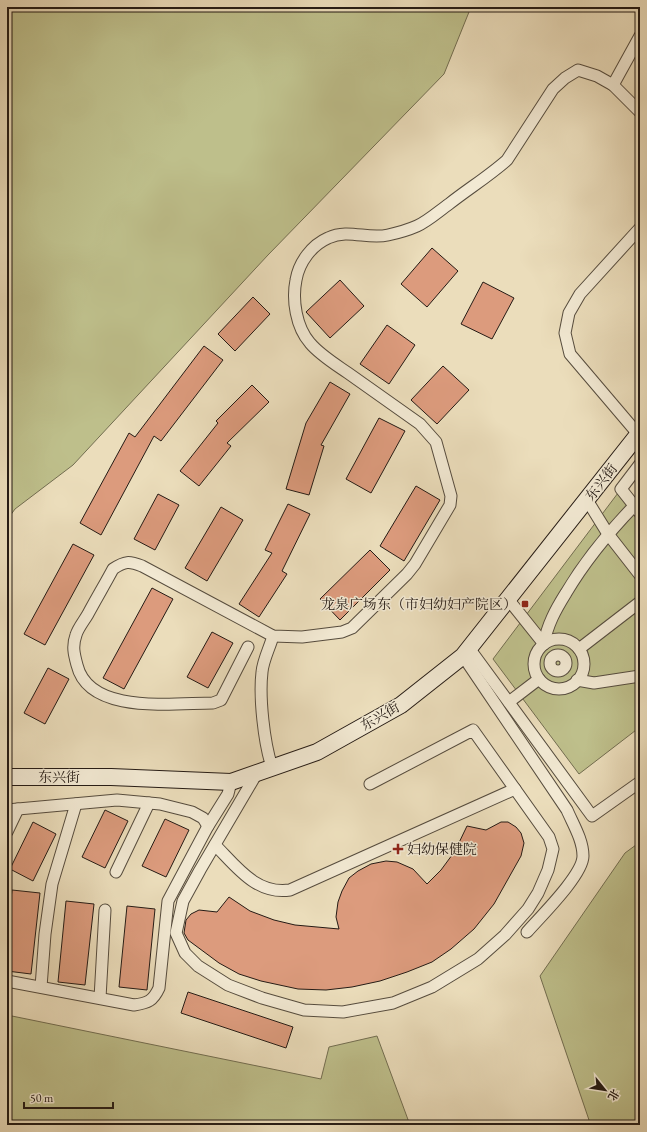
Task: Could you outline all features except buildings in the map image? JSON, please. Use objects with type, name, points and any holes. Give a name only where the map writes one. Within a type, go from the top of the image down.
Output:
[{"type":"street","points":[[613,85],[640,36]]},
{"type":"street","points":[[248,647],[221,700],[213,703],[144,704],[118,701],[103,696],[87,685],[78,669],[73,648],[76,635],[113,569],[122,563],[133,562],[273,636],[302,636],[342,632],[352,628],[407,574],[415,564],[450,505],[451,496],[436,442],[429,433],[420,424],[326,357],[310,343],[301,329],[296,309],[294,289],[297,274],[304,259],[313,248],[327,238],[343,233],[375,236],[387,235],[417,226],[437,213],[507,160],[553,89],[565,78],[578,70],[597,76],[613,85],[640,112]]},
{"type":"street","points":[[639,433],[570,354],[565,333],[569,313],[580,294],[640,228]]},
{"type":"street","name":"东兴街","points":[[7,777],[111,777],[231,782],[317,752],[401,705],[466,652],[639,433]]},
{"type":"street","points":[[544,644],[546,631],[561,601],[584,565],[608,534],[637,509],[621,489],[640,464]]},
{"type":"street","points":[[587,500],[608,534],[640,575]]},
{"type":"street","points":[[508,599],[544,644]]},
{"type":"street","points":[[579,649],[640,602]]},
{"type":"street","points":[[273,636],[262,671],[261,696],[268,757],[264,770],[215,844],[183,901],[176,934],[185,953],[198,966],[228,985],[262,998],[304,1010],[343,1012],[393,1003],[432,987],[478,958],[505,935],[528,909],[538,893],[548,870],[552,849],[549,837],[473,730],[370,784]]},
{"type":"street","points":[[554,639],[561,639],[568,641],[579,649],[584,663],[583,670],[578,680],[571,686],[558,689],[545,685],[539,679],[534,667],[534,659],[537,652],[544,644],[554,639]]},
{"type":"street","points":[[466,652],[508,702],[592,816],[640,782]]},
{"type":"street","points":[[466,652],[567,810],[579,837],[583,857],[577,873],[570,884],[527,932]]},
{"type":"street","points":[[578,680],[594,683],[640,676]]},
{"type":"street","points":[[508,702],[539,679]]},
{"type":"street","points":[[7,981],[134,1005],[146,1003],[155,997],[159,988],[168,901],[208,826],[228,794],[231,782]]},
{"type":"street","points":[[215,844],[245,876],[256,884],[269,890],[290,890],[515,789]]},
{"type":"street","points":[[7,810],[116,800],[149,803],[192,812],[203,818],[208,826]]},
{"type":"street","points":[[116,872],[149,803]]},
{"type":"street","points":[[41,987],[45,934],[52,884],[76,804]]},
{"type":"street","points":[[7,832],[18,809]]},
{"type":"street","points":[[100,998],[105,910]]},
{"type":"green space","points":[[7,7],[471,7],[444,74],[268,255],[73,465],[15,509],[7,520]]},
{"type":"green space","points":[[621,489],[640,513],[640,727],[579,774],[493,659]]},
{"type":"green space","points":[[640,842],[640,1125],[587,1125],[589,1120],[540,976],[625,853]]},
{"type":"green space","points":[[7,1015],[321,1079],[329,1047],[377,1036],[410,1125],[7,1125]]},
{"type":"place","name":"龙泉广场东（市妇幼妇产院区）","points":[[525,604]]},
{"type":"place","name":"妇幼保健院","points":[[398,849]]}]
